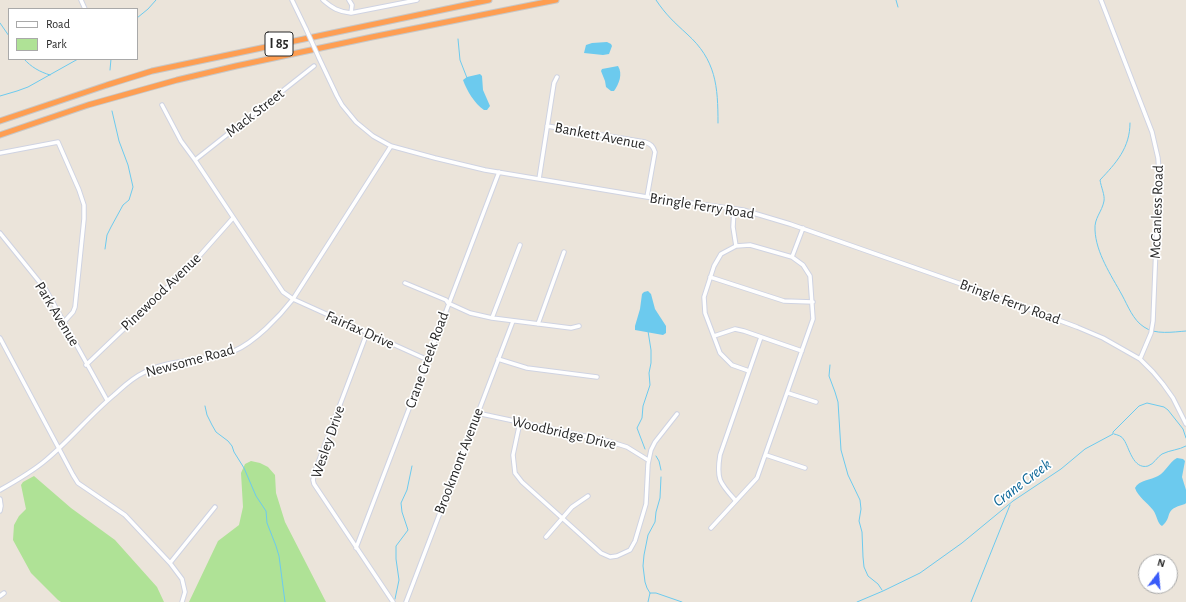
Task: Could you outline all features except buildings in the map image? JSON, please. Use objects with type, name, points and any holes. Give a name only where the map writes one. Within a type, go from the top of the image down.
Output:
[{"type":"highway","name":"I 85","points":[[0,121],[152,71],[489,0]]},
{"type":"highway","name":"I 85","points":[[0,135],[88,106],[184,78],[372,37],[556,0]]},
{"type":"street","name":"Bringle Ferry Road","points":[[292,0],[344,108],[356,122],[373,136],[391,146],[435,158],[499,172],[647,197],[743,210],[803,228],[1079,327],[1104,338],[1140,359],[1163,384],[1177,404],[1186,424]]},
{"type":"street","points":[[323,0],[340,12],[351,13],[416,0]]},
{"type":"street","points":[[349,0],[352,5],[351,13]]},
{"type":"street","name":"McCanless Road","points":[[1101,0],[1152,132],[1158,158],[1159,171],[1151,330],[1140,359]]},
{"type":"street","name":"Mack Street","points":[[195,160],[314,66]]},
{"type":"street","points":[[539,179],[554,83],[557,76]]},
{"type":"street","points":[[162,105],[181,141],[278,286],[283,292],[293,299]]},
{"type":"street","name":"Bankett Avenue","points":[[547,126],[645,142],[652,146],[655,152],[647,197]]},
{"type":"street","points":[[0,153],[58,142],[79,190],[84,205],[84,219],[75,307],[73,312],[64,322]]},
{"type":"street","name":"Newsome Road","points":[[0,490],[31,472],[46,460],[107,400],[137,376],[149,369],[164,365],[220,356],[245,345],[267,327],[284,311],[293,299],[391,146]]},
{"type":"street","name":"Crane Creek Road","points":[[356,548],[499,172]]},
{"type":"street","points":[[734,209],[732,227],[736,246]]},
{"type":"street","name":"Pinewood Avenue","points":[[86,364],[194,262],[233,218]]},
{"type":"street","points":[[792,257],[803,228]]},
{"type":"street","name":"Park Avenue","points":[[0,233],[46,290],[107,400]]},
{"type":"street","points":[[492,318],[520,245]]},
{"type":"street","points":[[711,528],[758,478],[813,319],[810,276],[803,265],[792,257],[750,245],[736,246],[721,254],[714,266],[704,297],[705,313],[720,353],[732,364],[749,371]]},
{"type":"street","points":[[538,324],[564,252]]},
{"type":"street","points":[[710,277],[784,301],[813,302]]},
{"type":"street","points":[[405,283],[446,300],[448,304],[470,313],[512,321],[571,328],[579,326]]},
{"type":"street","name":"Fairfax Drive","points":[[293,299],[428,360]]},
{"type":"street","name":"Brookmont Avenue","points":[[406,602],[512,321]]},
{"type":"street","points":[[714,336],[735,329],[802,351]]},
{"type":"street","name":"Wesley Drive","points":[[367,333],[315,471],[313,480],[316,489],[393,602]]},
{"type":"street","points":[[736,500],[723,486],[720,479],[718,470],[720,455],[761,337]]},
{"type":"street","points":[[0,338],[78,483],[125,515],[170,563],[182,579],[185,592],[182,602]]},
{"type":"street","points":[[498,359],[527,368],[597,377]]},
{"type":"street","points":[[788,393],[816,402]]},
{"type":"street","name":"Woodbridge Drive","points":[[477,413],[608,441],[627,447],[648,460]]},
{"type":"street","points":[[520,422],[512,455],[515,473],[522,482],[601,553],[610,557],[618,556],[630,550],[635,540],[646,504],[648,460],[651,450],[655,442],[677,414]]},
{"type":"street","points":[[766,455],[805,468]]},
{"type":"street","points":[[546,537],[572,507],[588,496]]},
{"type":"street","points":[[0,499],[0,511]]},
{"type":"street","points":[[170,563],[215,507]]},
{"type":"green space","points":[[251,461],[268,467],[275,475],[276,493],[285,522],[326,602],[189,602],[218,541],[239,525],[243,507],[241,473],[245,464]]},
{"type":"green space","points":[[34,476],[71,508],[115,540],[157,587],[164,602],[61,602],[58,600],[31,573],[13,540],[14,525],[19,516],[26,509],[21,485],[23,482]]},
{"type":"water","points":[[607,42],[612,46],[609,54],[603,55],[584,53],[586,45]]},
{"type":"water","points":[[618,66],[620,79],[614,91],[611,91],[606,87],[601,71],[602,69]]},
{"type":"water","points":[[480,74],[482,76],[483,90],[490,106],[487,110],[480,107],[474,100],[463,80],[467,77]]},
{"type":"water","points":[[648,291],[651,294],[655,309],[666,326],[666,333],[663,335],[635,330],[642,294]]},
{"type":"water","points":[[1177,458],[1185,461],[1182,477],[1186,490],[1186,503],[1173,509],[1162,526],[1153,510],[1140,497],[1135,488],[1139,483],[1161,474]]},
{"type":"waterway","points":[[138,17],[156,0]]},
{"type":"waterway","points":[[656,0],[670,18],[697,44],[710,64],[716,85],[718,123]]},
{"type":"waterway","points":[[896,0],[898,7]]},
{"type":"waterway","points":[[0,23],[8,35]]},
{"type":"waterway","points":[[458,39],[460,60],[467,78]]},
{"type":"waterway","points":[[25,60],[36,69],[50,75]]},
{"type":"waterway","points":[[0,96],[28,87],[76,60]]},
{"type":"waterway","points":[[110,70],[111,60]]},
{"type":"waterway","points":[[105,249],[107,235],[123,205],[129,200],[133,187],[128,165],[119,141],[112,111]]},
{"type":"waterway","points":[[1130,123],[1128,140],[1125,148],[1117,161],[1100,180],[1104,199],[1095,226],[1098,247],[1105,264],[1134,317],[1140,324],[1148,330],[1159,332],[1186,331]]},
{"type":"waterway","points":[[645,449],[637,428],[642,418],[643,406],[650,385],[649,373],[651,350],[648,331]]},
{"type":"waterway","points":[[830,365],[829,376],[838,402],[841,450],[848,475],[860,500],[861,509],[859,521],[862,532],[864,567],[868,576],[878,584],[882,590]]},
{"type":"waterway","name":"Crane Creek","points":[[857,602],[920,573],[962,543],[1013,501],[1061,469],[1085,449],[1113,434],[1113,432],[1139,406],[1147,403],[1164,407],[1183,429],[1186,438]]},
{"type":"waterway","points":[[205,406],[207,415],[216,432],[232,446],[244,468],[256,496],[266,511],[267,523],[279,556],[285,602]]},
{"type":"waterway","points":[[1114,434],[1123,439],[1132,457],[1139,465],[1143,466],[1150,465],[1162,454],[1186,446]]},
{"type":"waterway","points":[[656,456],[661,470]]},
{"type":"waterway","points":[[395,599],[399,580],[396,546],[408,530],[402,512],[401,503],[407,490],[412,466]]},
{"type":"waterway","points":[[650,593],[645,582],[643,566],[644,555],[648,535],[655,522],[660,498],[661,477]]},
{"type":"waterway","points":[[971,602],[1010,505]]},
{"type":"waterway","name":"Crane Creek","points":[[648,602],[650,593],[656,593],[682,602]]}]
